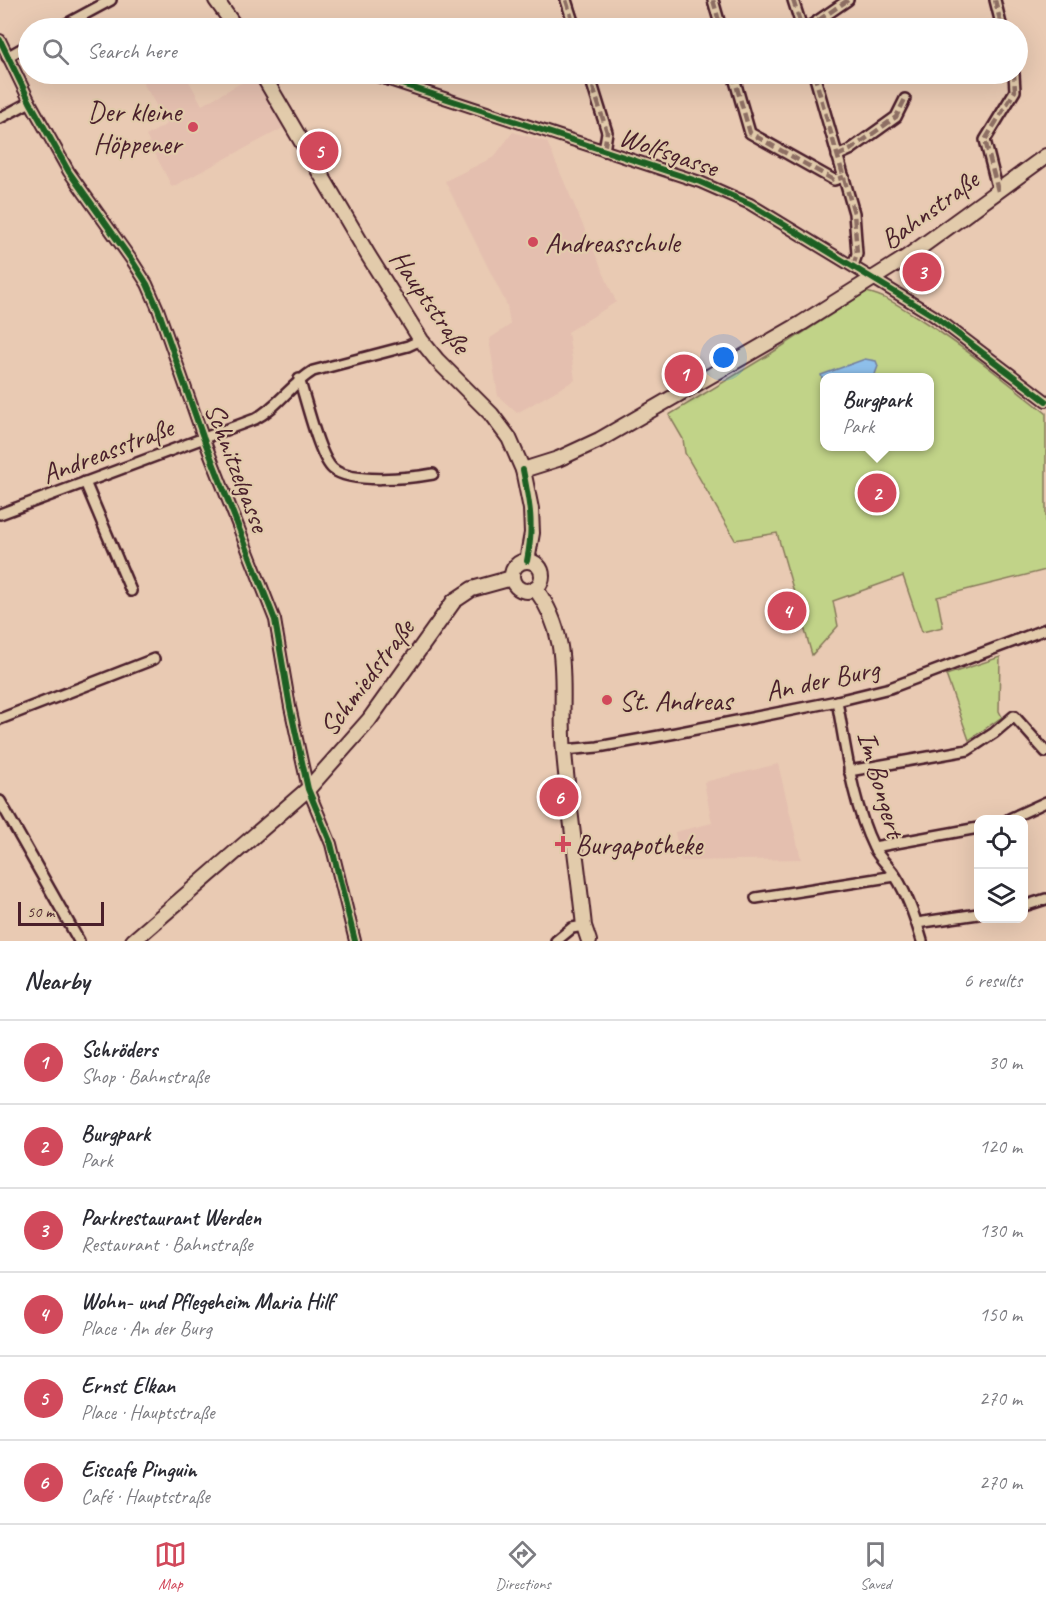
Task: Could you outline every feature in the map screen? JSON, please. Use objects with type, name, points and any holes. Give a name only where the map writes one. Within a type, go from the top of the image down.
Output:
[{"type":"street","points":[[78,18],[111,0]]},
{"type":"street","points":[[216,0],[229,18]]},
{"type":"street","points":[[566,0],[572,18]]},
{"type":"street","points":[[713,0],[718,18]]},
{"type":"street","points":[[793,0],[799,18]]},
{"type":"street","points":[[822,18],[848,0]]},
{"type":"street","points":[[995,0],[1000,18]]},
{"type":"street","name":"Schnitzelgasse","points":[[0,40],[18,77]]},
{"type":"street","points":[[8,57],[18,51]]},
{"type":"street","name":"Schnitzelgasse","points":[[21,84],[69,172],[147,284],[158,309],[203,437],[275,620],[290,707],[308,789],[331,844],[355,941]]},
{"type":"street","name":"Hauptstraße","points":[[268,84],[368,255],[421,340],[437,360],[500,424],[509,438],[523,470],[531,517],[532,533],[527,561]]},
{"type":"street","name":"Wolfsgasse","points":[[401,84],[700,182],[750,204],[934,316],[1046,401]]},
{"type":"street","points":[[592,84],[607,132],[604,151]]},
{"type":"street","points":[[736,84],[750,134],[834,180],[844,177]]},
{"type":"street","points":[[817,84],[855,213],[857,254],[853,266]]},
{"type":"street","points":[[998,191],[985,140],[1015,91],[1015,84]]},
{"type":"street","points":[[837,156],[850,150],[896,117],[904,99]]},
{"type":"street","points":[[0,118],[30,102]]},
{"type":"street","name":"Bahnstraße","points":[[523,470],[558,459],[599,440],[802,323],[874,279],[1046,156]]},
{"type":"street","name":"Andreasstraße","points":[[0,514],[265,414],[299,379],[313,371],[408,346],[421,340]]},
{"type":"street","points":[[299,379],[323,453],[333,469],[346,476],[372,478],[412,478],[433,474]]},
{"type":"street","points":[[85,482],[130,591]]},
{"type":"street","points":[[527,561],[536,564],[541,572],[541,581],[530,590],[520,589],[512,578],[514,568],[527,561]]},
{"type":"street","name":"Schmiedstraße","points":[[133,941],[308,789],[369,720],[454,601],[472,589],[512,578]]},
{"type":"street","points":[[535,588],[550,611],[563,662],[564,750],[584,927],[589,941]]},
{"type":"street","name":"An der Burg","points":[[564,750],[598,747],[676,733],[837,701],[890,688],[1046,628]]},
{"type":"street","points":[[0,719],[154,660]]},
{"type":"street","name":"Im Bongert","points":[[837,701],[849,771],[874,847],[895,876],[917,924],[922,941]]},
{"type":"street","points":[[849,771],[968,750],[1014,716],[1046,752]]},
{"type":"street","points":[[0,801],[79,941]]},
{"type":"street","points":[[1018,815],[1046,802]]},
{"type":"street","points":[[874,847],[974,829]]},
{"type":"street","points":[[756,898],[895,876]]},
{"type":"street","points":[[1028,904],[1046,899]]},
{"type":"street","points":[[917,924],[974,915]]},
{"type":"street","points":[[556,941],[572,928],[584,927]]},
{"type":"shaded area","points":[[144,84],[190,84],[202,105],[239,84],[260,84],[285,127],[172,187],[146,136],[167,124]]},
{"type":"shaded area","name":"Andreasschule","points":[[513,132],[547,142],[616,302],[568,332],[575,380],[517,413],[498,396],[489,339],[510,325],[507,305],[445,181],[494,157]]},
{"type":"shaded area","points":[[778,764],[801,859],[681,861],[675,832],[712,823],[704,782]]},
{"type":"green space","points":[[866,292],[887,299],[952,341],[1046,413],[1046,570],[937,597],[943,627],[922,632],[903,576],[833,601],[838,626],[812,655],[777,533],[735,540],[685,453],[683,439],[669,415]]},
{"type":"green space","points":[[1000,657],[999,711],[1002,717],[969,740],[946,675]]},
{"type":"water","points":[[865,359],[876,361],[878,366],[875,373],[826,373]]},
{"type":"marked path","points":[[566,0],[572,18]]},
{"type":"marked path","points":[[713,0],[718,18]]},
{"type":"marked path","points":[[793,0],[799,18]]},
{"type":"marked path","points":[[822,18],[848,0]]},
{"type":"marked path","points":[[995,0],[1000,18]]},
{"type":"marked path","points":[[592,84],[607,132],[604,151]]},
{"type":"marked path","points":[[736,84],[750,133],[834,180],[844,177]]},
{"type":"marked path","points":[[817,84],[854,213],[857,254],[853,266]]},
{"type":"marked path","points":[[998,191],[985,140],[1015,91],[1015,84]]},
{"type":"marked path","points":[[837,156],[850,150],[896,117],[905,99]]},
{"type":"cycle path","points":[[0,40],[18,77]]},
{"type":"cycle path","points":[[21,84],[69,172],[133,262],[147,284],[158,309],[203,437],[275,620],[290,707],[308,789],[331,844],[355,941]]},
{"type":"cycle path","points":[[401,84],[700,182],[750,204],[934,316],[1046,401]]},
{"type":"cycle path","points":[[523,470],[530,515],[527,561]]},
{"type":"place","name":"Der kleine Höppener","points":[[193,127]]},
{"type":"place","name":"Ernst Elkan","points":[[319,151]]},
{"type":"place","name":"Andreasschule","points":[[533,242]]},
{"type":"place","name":"Parkrestaurant Werden","points":[[922,272]]},
{"type":"place","name":"Schröders","points":[[684,374]]},
{"type":"place","name":"Burgpark","points":[[877,493]]},
{"type":"place","name":"Wohn- und Pflegeheim Maria Hilf","points":[[787,611]]},
{"type":"place","name":"St. Andreas","points":[[607,700]]},
{"type":"place","name":"Eiscafe Pinguin","points":[[559,797]]},
{"type":"place","name":"Burgapotheke","points":[[563,844]]}]
